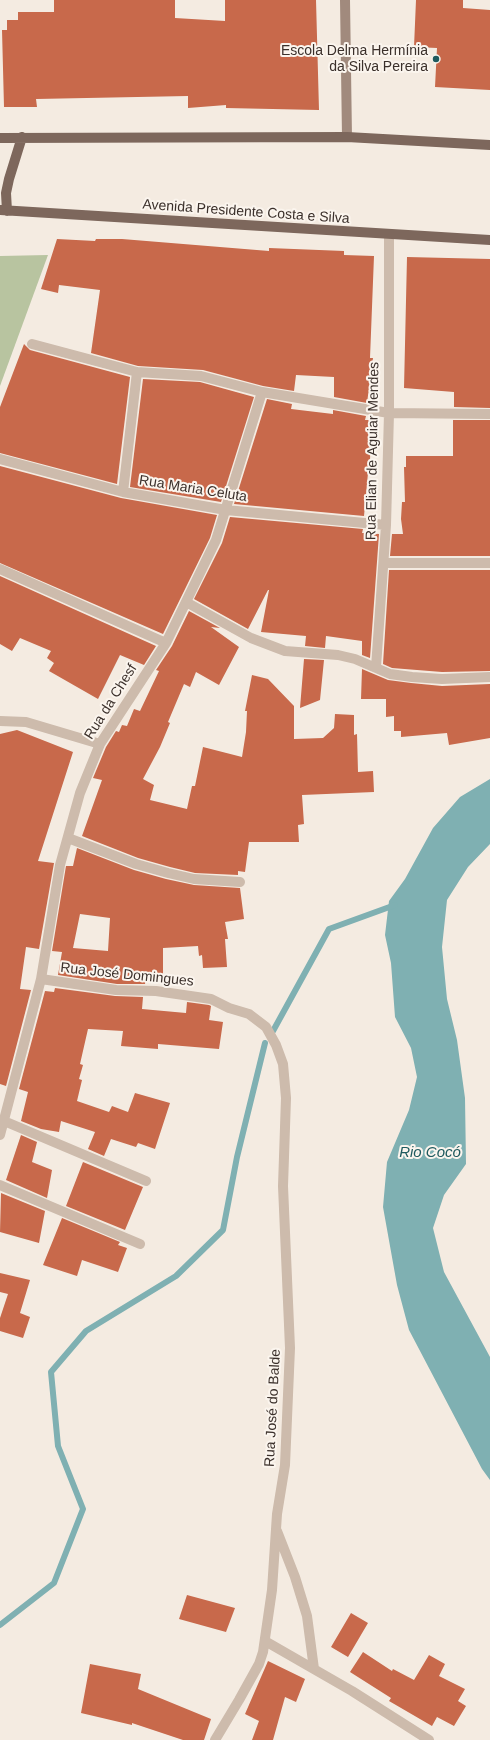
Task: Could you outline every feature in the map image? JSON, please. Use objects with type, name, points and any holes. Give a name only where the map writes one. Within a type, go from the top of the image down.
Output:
[{"type":"main road","points":[[0,138],[347,137],[490,145]]},
{"type":"main road","points":[[3,211],[9,179],[22,138]]},
{"type":"main road","name":"Avenida Presidente Costa e Silva","points":[[3,211],[490,240]]},
{"type":"street","points":[[345,0],[347,137]]},
{"type":"street","name":"Rua Elian de Aguiar Mendes","points":[[376,667],[385,563],[389,413],[389,235]]},
{"type":"street","points":[[32,344],[137,372],[201,376],[262,392],[389,413],[490,414]]},
{"type":"street","points":[[123,492],[137,372]]},
{"type":"street","name":"Rua da Chesf","points":[[0,1135],[41,979],[60,865],[80,793],[100,744],[166,643],[216,540],[262,392]]},
{"type":"street","name":"Rua Maria Celuta","points":[[0,459],[123,492],[226,510],[386,525]]},
{"type":"street","points":[[385,563],[490,563]]},
{"type":"street","points":[[0,569],[166,643]]},
{"type":"street","points":[[186,602],[251,638],[285,651],[338,655],[376,667],[390,674],[412,678],[442,680],[490,677]]},
{"type":"street","points":[[0,721],[26,722],[100,744]]},
{"type":"street","points":[[68,838],[136,864],[168,873],[194,878],[240,882]]},
{"type":"street","name":"Rua José Domingues","points":[[41,979],[116,990],[156,991],[211,999],[229,1008],[249,1014],[266,1027],[276,1045],[282,1064]]},
{"type":"street","name":"Rua José do Balde","points":[[215,1740],[259,1664],[265,1641],[272,1590],[276,1529],[285,1465],[290,1348],[284,1186],[286,1098],[282,1064]]},
{"type":"street","points":[[4,1121],[146,1181]]},
{"type":"street","points":[[0,1185],[140,1244]]},
{"type":"street","points":[[276,1529],[295,1577],[307,1616],[314,1669]]},
{"type":"street","points":[[265,1641],[314,1669],[429,1740]]},
{"type":"green space","points":[[48,255],[0,386],[0,256]]},
{"type":"water","name":"Rio Cocó","points":[[490,779],[490,844],[468,867],[447,900],[442,947],[447,999],[457,1040],[465,1098],[466,1164],[444,1195],[433,1228],[444,1272],[490,1357],[490,1480],[482,1469],[409,1330],[397,1285],[383,1207],[387,1162],[409,1110],[417,1077],[411,1048],[395,1017],[391,963],[385,935],[389,901],[405,879],[433,828],[460,797]]},
{"type":"building","points":[[54,0],[175,0],[175,18],[225,21],[225,0],[316,0],[319,110],[226,108],[226,105],[188,108],[188,96],[36,99],[37,107],[4,107],[2,30],[7,30],[7,20],[18,20],[18,12],[54,12]]},
{"type":"building","points":[[416,0],[463,0],[463,8],[490,10],[490,90],[435,87],[437,48],[414,47]]},
{"type":"building","points":[[57,239],[95,241],[96,239],[122,239],[269,251],[269,248],[344,251],[344,255],[374,256],[370,358],[373,358],[367,403],[334,397],[334,377],[296,375],[294,391],[263,386],[203,370],[138,366],[91,353],[100,290],[59,285],[58,293],[41,289]]},
{"type":"building","points":[[407,257],[490,259],[490,408],[454,407],[454,392],[404,388]]},
{"type":"building","points":[[24,344],[30,350],[130,377],[117,484],[0,453],[0,407]]},
{"type":"building","points":[[143,379],[200,382],[254,397],[221,502],[130,487]]},
{"type":"building","points":[[267,399],[292,404],[291,409],[333,414],[333,410],[366,416],[365,420],[371,420],[370,462],[364,516],[234,504]]},
{"type":"building","points":[[453,420],[490,420],[490,556],[390,556],[392,534],[403,534],[401,519],[402,502],[405,502],[404,467],[406,467],[406,456],[453,456]]},
{"type":"building","points":[[0,466],[121,498],[217,515],[210,538],[163,634],[0,563]]},
{"type":"building","points":[[230,517],[363,529],[362,533],[379,534],[370,658],[362,655],[362,641],[326,636],[325,648],[305,646],[306,636],[261,632],[269,590],[248,629],[194,599],[222,543]]},
{"type":"building","points":[[389,570],[490,570],[490,671],[442,672],[392,668],[383,664]]},
{"type":"building","points":[[0,576],[156,646],[144,665],[120,655],[98,699],[49,671],[54,663],[47,658],[51,651],[20,638],[12,651],[0,644]]},
{"type":"building","points":[[189,611],[220,628],[211,627],[239,647],[219,685],[196,672],[190,687],[184,684],[168,722],[170,723],[160,747],[143,779],[154,785],[150,800],[187,809],[192,786],[195,786],[203,747],[242,757],[246,732],[247,711],[245,711],[252,675],[268,679],[294,706],[294,739],[323,738],[334,728],[335,714],[354,715],[354,735],[357,734],[358,772],[373,771],[374,792],[302,795],[304,824],[298,825],[299,842],[249,842],[245,872],[238,871],[238,875],[195,873],[170,867],[138,858],[82,836],[102,780],[93,778],[106,747],[116,731],[119,732],[122,725],[127,726],[134,709],[140,711],[159,671],[156,670],[172,646]]},
{"type":"building","points":[[304,659],[324,660],[320,700],[300,708]]},
{"type":"building","points":[[362,669],[388,680],[411,683],[442,686],[490,684],[490,738],[449,745],[447,733],[401,737],[401,731],[394,731],[394,716],[386,717],[386,699],[361,699]]},
{"type":"building","points":[[17,730],[73,752],[38,861],[54,863],[39,949],[26,947],[20,989],[31,990],[6,1086],[0,1084],[0,734]]},
{"type":"building","points":[[77,848],[134,870],[166,879],[194,885],[240,888],[244,919],[225,922],[228,939],[225,939],[227,967],[203,968],[202,955],[199,956],[198,946],[163,948],[163,978],[146,978],[145,984],[117,984],[58,975],[62,952],[52,951],[66,866],[73,866]],"holes":[[[80,914],[110,918],[108,951],[73,948]]]},
{"type":"building","points":[[55,988],[115,996],[143,997],[142,1009],[186,1013],[187,1002],[209,1005],[211,1006],[209,1020],[223,1022],[219,1049],[158,1044],[158,1049],[121,1046],[123,1031],[88,1029],[80,1064],[83,1065],[79,1079],[82,1080],[77,1101],[109,1112],[112,1106],[128,1112],[135,1093],[170,1103],[155,1149],[138,1143],[136,1147],[111,1139],[104,1156],[88,1149],[95,1132],[61,1121],[59,1132],[41,1129],[21,1121],[28,1092],[19,1089],[45,991],[54,992]]},
{"type":"building","points":[[21,1135],[37,1142],[32,1162],[52,1170],[47,1198],[6,1180]]},
{"type":"building","points":[[83,1162],[143,1187],[125,1230],[66,1206]]},
{"type":"building","points":[[1,1193],[45,1211],[39,1243],[0,1232]]},
{"type":"building","points":[[62,1218],[120,1242],[118,1245],[127,1248],[118,1272],[82,1260],[77,1276],[43,1265]]},
{"type":"building","points":[[0,1273],[30,1280],[20,1313],[30,1317],[23,1338],[0,1331],[0,1318],[8,1294],[0,1292]]},
{"type":"building","points":[[187,1595],[235,1608],[226,1632],[179,1619]]},
{"type":"building","points":[[351,1613],[368,1623],[348,1657],[331,1647]]},
{"type":"building","points":[[363,1652],[392,1671],[393,1669],[414,1680],[429,1655],[445,1664],[439,1676],[465,1689],[458,1701],[466,1706],[454,1726],[437,1717],[432,1726],[389,1701],[391,1698],[350,1672]]},
{"type":"building","points":[[268,1661],[305,1679],[296,1702],[285,1697],[273,1740],[252,1740],[259,1721],[245,1714]]},
{"type":"building","points":[[90,1664],[141,1674],[138,1689],[211,1719],[204,1740],[183,1740],[132,1723],[132,1725],[81,1713]]},
{"type":"waterway","points":[[273,1031],[329,929],[395,905]]},
{"type":"waterway","points":[[0,1625],[54,1583],[83,1509],[58,1446],[51,1372],[86,1331],[176,1276],[223,1230],[237,1157],[265,1043]]},
{"type":"place","name":"Escola Delma Hermínia da Silva Pereira","points":[[436,59]]}]
